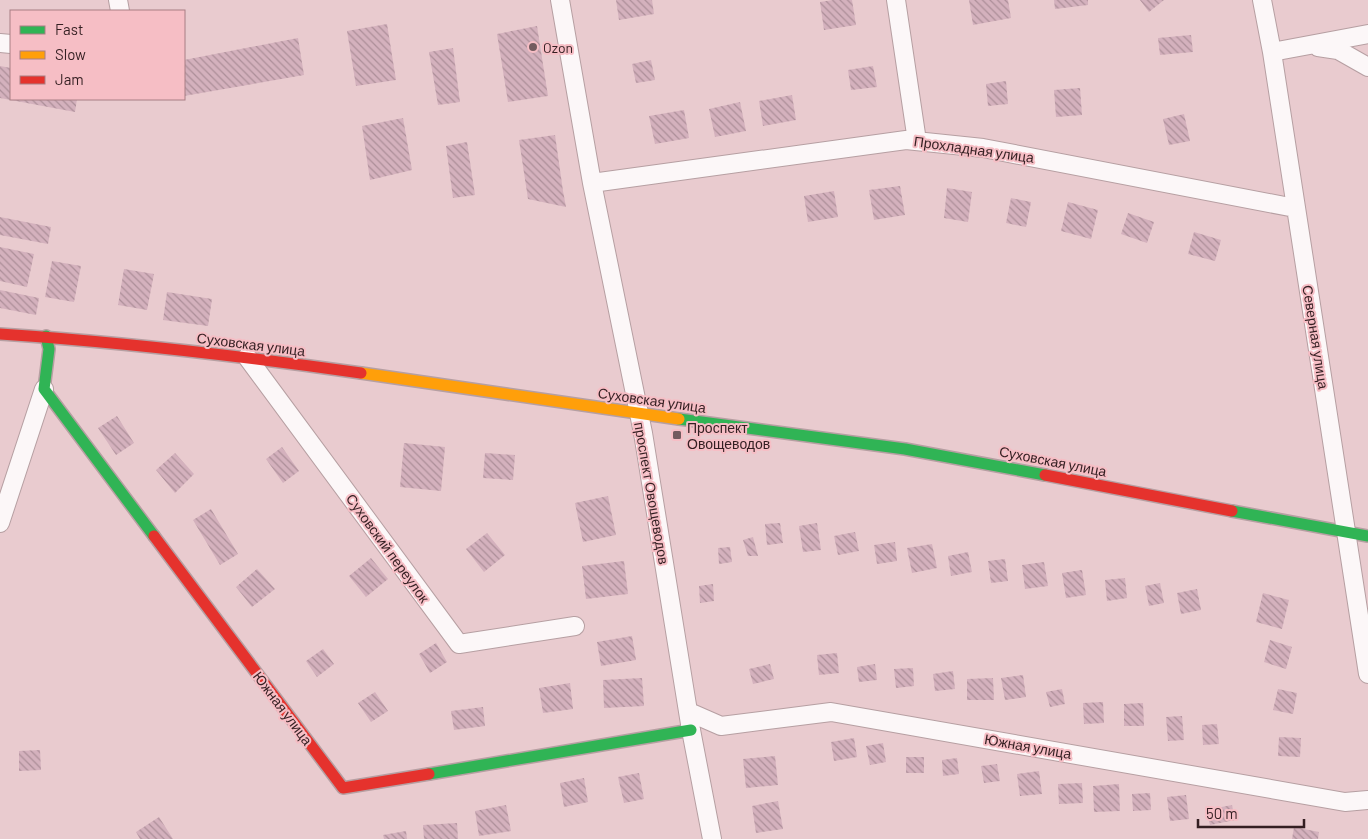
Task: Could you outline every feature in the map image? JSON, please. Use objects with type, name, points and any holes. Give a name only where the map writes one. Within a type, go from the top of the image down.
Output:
[{"type":"street","name":"проспект Овощеводов","points":[[560,0],[592,183],[639,414],[690,721],[712,839]]},
{"type":"street","points":[[896,0],[917,141]]},
{"type":"street","name":"Северная улица","points":[[1262,0],[1272,52],[1368,674]]},
{"type":"street","points":[[1272,52],[1301,45],[1368,34]]},
{"type":"street","points":[[1301,45],[1338,50],[1368,67]]},
{"type":"street","name":"Прохладная улица","points":[[592,183],[906,140],[983,148],[1295,208]]},
{"type":"street","name":"Суховская улица","points":[[0,334],[46,336],[248,357],[639,414],[905,449],[1368,536]]},
{"type":"street","points":[[0,523],[44,389],[49,349],[46,336]]},
{"type":"street","name":"Суховский переулок","points":[[248,357],[459,644],[575,626]]},
{"type":"street","name":"Южная улица","points":[[44,389],[342,788],[690,721],[721,726],[832,712],[1345,802],[1368,800]]},
{"type":"building","points":[[616,0],[652,0],[654,14],[619,20]]},
{"type":"building","points":[[852,0],[856,25],[824,30],[820,2]]},
{"type":"building","points":[[969,0],[1008,0],[1011,18],[973,25]]},
{"type":"building","points":[[1054,0],[1088,0],[1088,5],[1055,9]]},
{"type":"building","points":[[1140,0],[1164,0],[1149,12]]},
{"type":"building","points":[[387,24],[396,80],[356,86],[347,31]]},
{"type":"building","points":[[537,26],[548,96],[508,102],[497,34]]},
{"type":"building","points":[[1191,35],[1193,52],[1160,55],[1158,38]]},
{"type":"building","points":[[298,38],[304,75],[185,96],[185,60]]},
{"type":"building","points":[[453,48],[460,102],[438,105],[429,52]]},
{"type":"building","points":[[651,60],[655,80],[636,83],[632,64]]},
{"type":"building","points":[[0,66],[10,68],[10,100],[0,98]]},
{"type":"building","points":[[873,66],[877,87],[851,90],[848,70]]},
{"type":"building","points":[[1006,81],[1008,104],[988,106],[986,84]]},
{"type":"building","points":[[1080,88],[1082,115],[1056,117],[1054,90]]},
{"type":"building","points":[[792,95],[796,120],[763,126],[759,101]]},
{"type":"building","points":[[11,100],[77,100],[75,112]]},
{"type":"building","points":[[740,102],[746,131],[715,137],[709,109]]},
{"type":"building","points":[[684,110],[689,138],[655,144],[649,116]]},
{"type":"building","points":[[1184,114],[1190,141],[1169,145],[1163,119]]},
{"type":"building","points":[[403,118],[412,170],[370,180],[362,126]]},
{"type":"building","points":[[555,135],[566,207],[528,199],[519,140]]},
{"type":"building","points":[[467,142],[475,195],[453,198],[446,146]]},
{"type":"building","points":[[900,186],[905,215],[874,220],[869,190]]},
{"type":"building","points":[[947,188],[972,192],[968,222],[944,218]]},
{"type":"building","points":[[834,191],[838,217],[808,222],[804,196]]},
{"type":"building","points":[[1011,198],[1031,202],[1026,227],[1006,223]]},
{"type":"building","points":[[1068,202],[1098,210],[1091,239],[1061,231]]},
{"type":"building","points":[[1128,213],[1154,222],[1147,243],[1121,234]]},
{"type":"building","points":[[0,217],[51,227],[48,244],[0,235]]},
{"type":"building","points":[[1194,232],[1221,240],[1215,261],[1188,254]]},
{"type":"building","points":[[0,247],[34,254],[27,287],[0,281]]},
{"type":"building","points":[[52,261],[81,266],[74,302],[45,297]]},
{"type":"building","points":[[124,269],[154,274],[147,310],[118,305]]},
{"type":"building","points":[[0,290],[39,298],[36,315],[0,308]]},
{"type":"building","points":[[167,292],[212,299],[208,326],[163,320]]},
{"type":"building","points":[[117,416],[134,443],[116,455],[98,428]]},
{"type":"building","points":[[404,443],[445,447],[441,491],[400,487]]},
{"type":"building","points":[[282,447],[299,471],[283,483],[266,459]]},
{"type":"building","points":[[175,453],[194,474],[175,493],[156,470]]},
{"type":"building","points":[[485,453],[515,455],[513,480],[483,478]]},
{"type":"building","points":[[608,496],[616,535],[583,542],[575,503]]},
{"type":"building","points":[[211,509],[238,554],[220,565],[193,520]]},
{"type":"building","points":[[780,523],[783,543],[767,545],[765,524]]},
{"type":"building","points":[[817,523],[821,550],[803,552],[799,526]]},
{"type":"building","points":[[855,532],[859,551],[838,555],[834,536]]},
{"type":"building","points":[[487,533],[505,555],[484,572],[466,549]]},
{"type":"building","points":[[753,537],[758,556],[748,556],[743,540]]},
{"type":"building","points":[[895,542],[897,561],[877,564],[874,545]]},
{"type":"building","points":[[932,544],[937,568],[912,573],[907,548]]},
{"type":"building","points":[[730,547],[732,562],[719,564],[718,548]]},
{"type":"building","points":[[968,552],[972,572],[951,576],[948,556]]},
{"type":"building","points":[[371,558],[388,579],[366,597],[349,576]]},
{"type":"building","points":[[1005,559],[1008,581],[991,583],[988,561]]},
{"type":"building","points":[[624,561],[628,594],[586,599],[582,566]]},
{"type":"building","points":[[1044,562],[1048,586],[1025,589],[1022,565]]},
{"type":"building","points":[[257,569],[275,589],[252,607],[236,587]]},
{"type":"building","points":[[1082,570],[1086,595],[1066,598],[1062,573]]},
{"type":"building","points":[[1125,578],[1127,598],[1107,601],[1105,580]]},
{"type":"building","points":[[1160,583],[1164,603],[1149,606],[1145,586]]},
{"type":"building","points":[[713,584],[714,601],[700,603],[699,586]]},
{"type":"building","points":[[1197,589],[1201,610],[1181,614],[1177,593]]},
{"type":"building","points":[[1263,593],[1289,600],[1282,629],[1256,622]]},
{"type":"building","points":[[632,636],[636,660],[601,666],[597,642]]},
{"type":"building","points":[[1270,640],[1292,647],[1286,669],[1264,662]]},
{"type":"building","points":[[436,643],[447,662],[430,673],[419,654]]},
{"type":"building","points":[[323,649],[334,664],[317,677],[306,661]]},
{"type":"building","points":[[837,653],[839,673],[819,675],[817,655]]},
{"type":"building","points":[[770,664],[774,679],[753,684],[749,669]]},
{"type":"building","points":[[875,664],[877,680],[859,682],[857,667]]},
{"type":"building","points":[[913,668],[914,686],[896,688],[894,669]]},
{"type":"building","points":[[953,671],[955,689],[935,691],[933,674]]},
{"type":"building","points":[[1023,675],[1026,697],[1005,700],[1001,678]]},
{"type":"building","points":[[642,678],[644,706],[604,708],[603,680]]},
{"type":"building","points":[[993,678],[994,700],[967,700],[967,679]]},
{"type":"building","points":[[570,683],[573,709],[543,713],[539,688]]},
{"type":"building","points":[[1062,689],[1065,704],[1050,707],[1046,692]]},
{"type":"building","points":[[1278,689],[1297,693],[1293,714],[1273,710]]},
{"type":"building","points":[[375,692],[388,711],[371,722],[358,703]]},
{"type":"building","points":[[1103,702],[1104,723],[1084,724],[1083,703]]},
{"type":"building","points":[[1143,703],[1144,726],[1124,726],[1124,704]]},
{"type":"building","points":[[483,707],[485,726],[454,730],[451,711]]},
{"type":"building","points":[[1182,716],[1184,740],[1168,741],[1166,717]]},
{"type":"building","points":[[1217,724],[1219,744],[1203,745],[1202,725]]},
{"type":"building","points":[[1279,737],[1301,738],[1300,757],[1278,756]]},
{"type":"building","points":[[854,738],[857,757],[834,761],[831,742]]},
{"type":"building","points":[[883,743],[886,762],[870,765],[866,746]]},
{"type":"building","points":[[40,750],[41,770],[19,771],[19,751]]},
{"type":"building","points":[[775,756],[778,785],[746,788],[743,759]]},
{"type":"building","points":[[906,757],[924,757],[924,773],[906,773]]},
{"type":"building","points":[[957,758],[959,774],[943,776],[942,760]]},
{"type":"building","points":[[997,764],[1000,781],[984,783],[981,766]]},
{"type":"building","points":[[1039,771],[1042,794],[1020,796],[1017,774]]},
{"type":"building","points":[[639,773],[644,799],[624,803],[618,777]]},
{"type":"building","points":[[584,778],[588,802],[564,807],[560,783]]},
{"type":"building","points":[[1082,783],[1083,803],[1059,804],[1058,784]]},
{"type":"building","points":[[1119,784],[1120,811],[1094,812],[1093,786]]},
{"type":"building","points":[[1150,793],[1151,810],[1133,811],[1132,794]]},
{"type":"building","points":[[1186,795],[1189,819],[1170,821],[1167,797]]},
{"type":"building","points":[[778,801],[783,829],[756,833],[752,806]]},
{"type":"building","points":[[506,805],[511,831],[479,836],[475,811]]},
{"type":"building","points":[[1232,805],[1235,820],[1210,825],[1206,810]]},
{"type":"building","points":[[159,817],[173,839],[140,839],[136,832]]},
{"type":"building","points":[[457,823],[458,839],[424,839],[423,825]]},
{"type":"building","points":[[1294,827],[1319,832],[1318,839],[1292,839]]},
{"type":"building","points":[[406,831],[407,839],[384,839],[383,835]]},
{"type":"traffic: fast","points":[[46,336],[49,349],[44,389],[154,536]]},
{"type":"traffic: fast","points":[[679,419],[905,449],[1045,475]]},
{"type":"traffic: fast","points":[[1232,511],[1368,536]]},
{"type":"traffic: fast","points":[[429,774],[691,730]]},
{"type":"traffic: slow","points":[[361,373],[679,419]]},
{"type":"traffic: jam","points":[[0,334],[181,350],[361,373]]},
{"type":"traffic: jam","points":[[1045,475],[1232,511]]},
{"type":"traffic: jam","points":[[154,536],[343,788],[429,774]]},
{"type":"place","name":"Ozon","points":[[533,47]]},
{"type":"place","name":"Проспект Овощеводов","points":[[677,435]]}]
